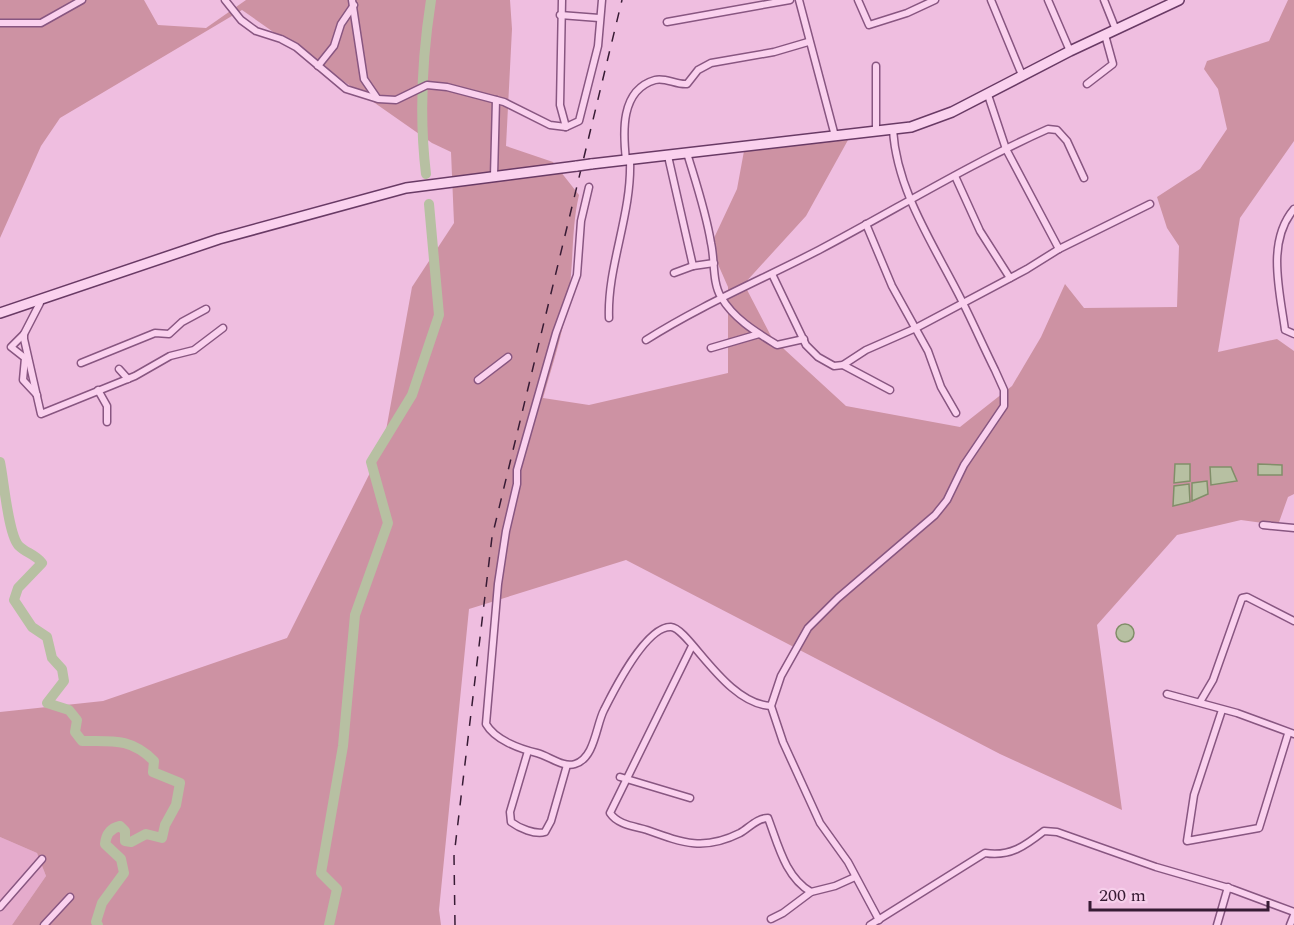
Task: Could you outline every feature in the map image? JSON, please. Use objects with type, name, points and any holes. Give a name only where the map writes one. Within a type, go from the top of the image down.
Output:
[{"type":"street","points":[[0,22],[41,23],[82,0]]},
{"type":"street","points":[[225,0],[241,20],[256,31],[281,39],[296,47],[346,88],[378,99],[396,100],[427,85],[447,87],[496,100],[522,109],[544,123],[566,127],[579,121],[598,46],[602,0]]},
{"type":"street","points":[[562,0],[560,105],[566,127]]},
{"type":"street","points":[[667,22],[790,0]]},
{"type":"street","points":[[799,0],[808,42],[835,136]]},
{"type":"street","points":[[858,0],[869,24],[907,13],[935,0]]},
{"type":"street","points":[[991,0],[1022,75]]},
{"type":"street","points":[[1048,0],[1070,51]]},
{"type":"street","points":[[1104,0],[1116,30]]},
{"type":"street","points":[[0,313],[219,239],[406,188],[591,164],[893,130],[929,122],[988,95],[1022,75],[1116,30],[1163,3],[1179,0]]},
{"type":"street","points":[[318,66],[334,46],[341,24],[353,2]]},
{"type":"street","points":[[353,2],[364,79],[378,99]]},
{"type":"street","points":[[560,15],[599,18]]},
{"type":"street","points":[[1087,84],[1113,64],[1105,35]]},
{"type":"street","points":[[609,318],[612,288],[631,190],[623,133],[626,111],[638,92],[658,80],[687,84],[692,81],[698,70],[711,63],[774,52],[808,42]]},
{"type":"street","points":[[876,66],[876,131]]},
{"type":"street","points":[[988,95],[1006,149],[1059,249]]},
{"type":"street","points":[[494,177],[496,100]]},
{"type":"street","points":[[646,340],[721,297],[772,274],[912,200],[932,187],[1048,129],[1057,130],[1067,141],[1084,178]]},
{"type":"street","points":[[879,920],[848,862],[820,823],[783,742],[771,706],[781,676],[808,628],[844,592],[935,515],[947,500],[964,465],[1004,406],[1004,390],[963,303],[930,243],[912,200],[898,165],[893,130]]},
{"type":"street","points":[[687,153],[702,198],[716,286],[721,297],[743,323],[777,345],[804,339]]},
{"type":"street","points":[[668,156],[693,266]]},
{"type":"street","points":[[956,177],[981,231],[1010,278]]},
{"type":"street","points":[[589,187],[581,221],[578,275],[556,333],[543,386],[522,448],[498,584],[486,724],[491,732],[528,751],[567,765],[583,760],[603,711],[630,663],[654,634],[668,627],[674,627],[683,633],[724,682],[755,704],[771,706]]},
{"type":"street","points":[[772,274],[804,339],[818,357],[834,366],[843,365],[866,350],[916,328],[1059,249],[1150,204]]},
{"type":"street","points":[[1294,209],[1283,228],[1277,263],[1285,330],[1294,334]]},
{"type":"street","points":[[866,224],[892,286],[916,328],[940,387],[956,413]]},
{"type":"street","points":[[674,273],[693,266],[714,263]]},
{"type":"street","points":[[37,395],[23,380],[25,358],[11,347],[16,338],[24,333],[40,303],[39,298]]},
{"type":"street","points":[[81,363],[155,333],[169,334],[182,322],[206,309]]},
{"type":"street","points":[[24,333],[41,414],[128,379],[170,356],[194,350],[223,327]]},
{"type":"street","points":[[711,348],[760,334]]},
{"type":"street","points":[[478,380],[508,357]]},
{"type":"street","points":[[843,365],[890,390]]},
{"type":"street","points":[[118,369],[128,379]]},
{"type":"street","points":[[98,390],[107,406],[107,422]]},
{"type":"street","points":[[1263,525],[1294,528]]},
{"type":"street","points":[[1200,702],[1213,680],[1242,598],[1247,597],[1294,621]]},
{"type":"street","points":[[692,646],[623,778],[610,813],[623,823],[663,837],[704,845],[740,833],[762,818],[768,818],[777,847],[795,880],[811,892]]},
{"type":"street","points":[[1167,694],[1264,722],[1291,734],[1260,828],[1187,841],[1194,795],[1222,710]]},
{"type":"street","points":[[528,751],[510,812],[511,822],[516,826],[540,834],[545,832],[551,821],[567,765]]},
{"type":"street","points":[[623,778],[690,798]]},
{"type":"street","points":[[870,925],[985,853],[1002,856],[1028,843],[1044,831],[1057,832],[1156,867],[1228,887],[1294,913],[1290,925]]},
{"type":"street","points":[[0,907],[42,859]]},
{"type":"street","points":[[771,919],[811,892],[835,886],[855,877]]},
{"type":"street","points":[[1217,925],[1228,887]]},
{"type":"street","points":[[44,925],[70,897]]},
{"type":"shaded area","points":[[0,0],[144,0],[158,25],[206,28],[246,0],[510,0],[512,29],[506,146],[553,162],[579,195],[566,312],[543,398],[589,405],[728,373],[728,287],[717,262],[714,238],[737,189],[744,151],[848,140],[806,216],[744,284],[772,338],[846,406],[960,427],[1012,386],[1041,337],[1065,284],[1084,308],[1177,307],[1179,246],[1167,228],[1157,197],[1200,169],[1227,129],[1218,89],[1204,69],[1207,61],[1269,41],[1288,0],[1294,0],[1294,141],[1240,218],[1218,352],[1277,339],[1294,351],[1294,494],[1288,497],[1278,525],[1241,520],[1177,535],[1097,625],[1122,810],[1000,754],[626,560],[469,609],[439,910],[441,925],[12,925],[46,876],[37,853],[0,837],[0,712],[103,701],[287,638],[383,447],[412,287],[454,223],[451,152],[432,143],[242,10],[60,118],[41,146],[0,238]]},
{"type":"shaded area","points":[[1175,464],[1190,464],[1190,481],[1174,483]]},
{"type":"shaded area","points":[[1258,464],[1282,465],[1282,475],[1258,475]]},
{"type":"shaded area","points":[[1210,467],[1231,467],[1237,481],[1211,485]]},
{"type":"shaded area","points":[[1207,481],[1208,494],[1192,501],[1192,483]]},
{"type":"shaded area","points":[[1189,484],[1190,502],[1173,506],[1174,486]]},
{"type":"shaded area","points":[[1125,624],[1131,627],[1134,633],[1131,639],[1125,642],[1119,639],[1116,633],[1119,627]]},
{"type":"shaded area","points":[[0,837],[37,853],[46,876],[12,925],[0,925]]},
{"type":"waterway","points":[[426,174],[422,87],[431,0]]},
{"type":"waterway","points":[[329,925],[337,889],[321,873],[343,746],[355,615],[388,523],[371,462],[412,395],[439,315],[429,204]]},
{"type":"waterway","points":[[0,462],[9,519],[15,540],[19,546],[42,563],[18,588],[14,600],[32,627],[47,637],[52,658],[62,669],[64,681],[47,703],[69,710],[77,720],[75,732],[82,741],[121,742],[137,748],[154,761],[153,772],[180,783],[176,805],[165,825],[162,838],[146,834],[131,842],[125,841],[125,831],[120,826],[114,828],[106,837],[105,844],[121,859],[124,873],[102,903],[96,922],[98,925]]},
{"type":"railway","points":[[455,925],[454,856],[492,537],[622,0]]}]
